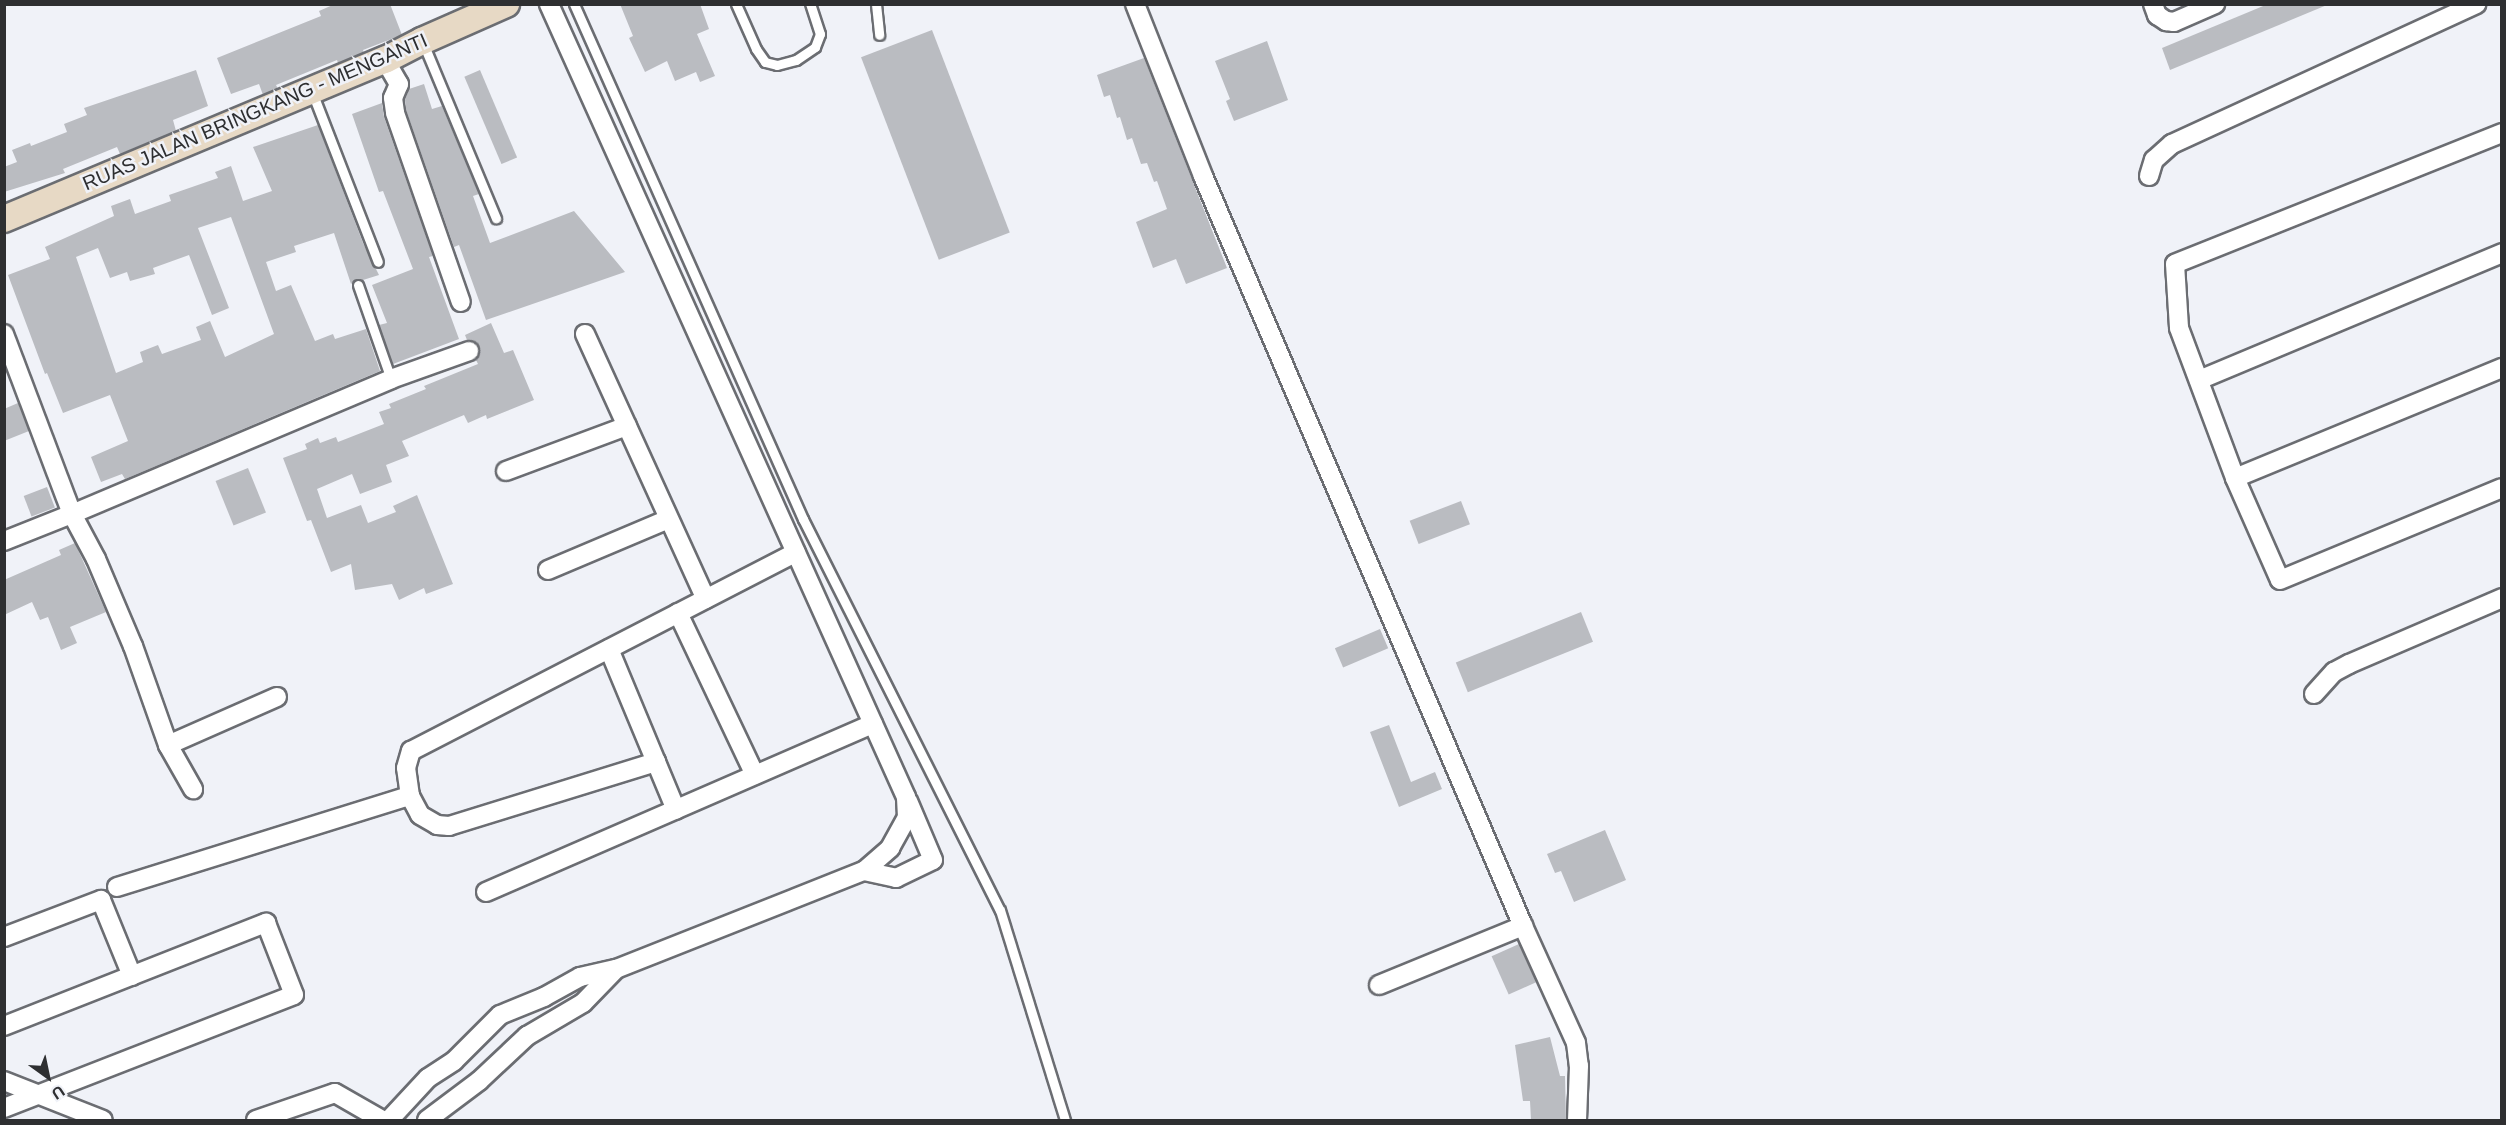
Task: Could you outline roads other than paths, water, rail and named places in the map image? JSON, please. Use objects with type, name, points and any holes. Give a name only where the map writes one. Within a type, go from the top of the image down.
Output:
[{"type":"main road","name":"RUAS JALAN BRINGKANG - MENGANTI","points":[[4,219],[385,60],[422,40],[506,4]]},
{"type":"street","points":[[549,4],[933,860],[896,878],[864,871]]},
{"type":"street","points":[[1135,4],[1203,176],[1523,926],[1576,1043],[1580,1066],[1577,1120]]},
{"type":"street","points":[[2152,4],[2157,15],[2166,21],[2174,22],[2215,4]]},
{"type":"street","points":[[2149,176],[2154,160],[2172,144],[2476,4]]},
{"type":"street","points":[[385,60],[399,84],[393,99],[395,113],[461,302]]},
{"type":"street","points":[[2502,133],[2175,264],[2179,328],[2235,478],[2280,580],[2502,488]]},
{"type":"street","points":[[2199,380],[2502,253]]},
{"type":"street","points":[[4,334],[72,514],[96,559],[133,646],[168,745],[193,789]]},
{"type":"street","points":[[585,334],[706,599]]},
{"type":"street","points":[[4,541],[391,379],[468,351]]},
{"type":"street","points":[[2235,478],[2502,368]]},
{"type":"street","points":[[506,471],[627,426]]},
{"type":"street","points":[[548,570],[669,519]]},
{"type":"street","points":[[656,762],[449,826],[437,825],[420,815],[410,796],[406,768],[411,751],[796,552]]},
{"type":"street","points":[[2314,694],[2334,672],[2349,664],[2502,598]]},
{"type":"street","points":[[678,613],[755,775]]},
{"type":"street","points":[[609,649],[676,810]]},
{"type":"street","points":[[168,745],[277,697]]},
{"type":"street","points":[[486,892],[873,724]]},
{"type":"street","points":[[117,887],[410,796]]},
{"type":"street","points":[[389,1120],[428,1078],[454,1061],[500,1015],[544,997],[580,977],[616,969],[864,871],[890,848],[906,817],[906,797]]},
{"type":"street","points":[[4,937],[101,900],[132,976]]},
{"type":"street","points":[[4,1026],[266,923],[294,994],[4,1108]]},
{"type":"street","points":[[1379,986],[1523,926]]},
{"type":"street","points":[[427,1120],[479,1081],[527,1036],[583,1004],[616,969]]},
{"type":"street","points":[[454,1061],[479,1081]]},
{"type":"street","points":[[4,1081],[103,1120]]},
{"type":"street","points":[[256,1120],[335,1093],[382,1120]]},
{"type":"lane","points":[[574,4],[803,519],[1000,910],[1065,1120]]},
{"type":"lane","points":[[736,4],[756,49],[765,62],[777,65],[796,60],[815,47],[820,34],[810,4]]},
{"type":"lane","points":[[876,4],[879,35]]},
{"type":"lane","points":[[422,40],[496,218]]},
{"type":"lane","points":[[312,90],[378,262]]},
{"type":"lane","points":[[357,285],[391,379]]}]
